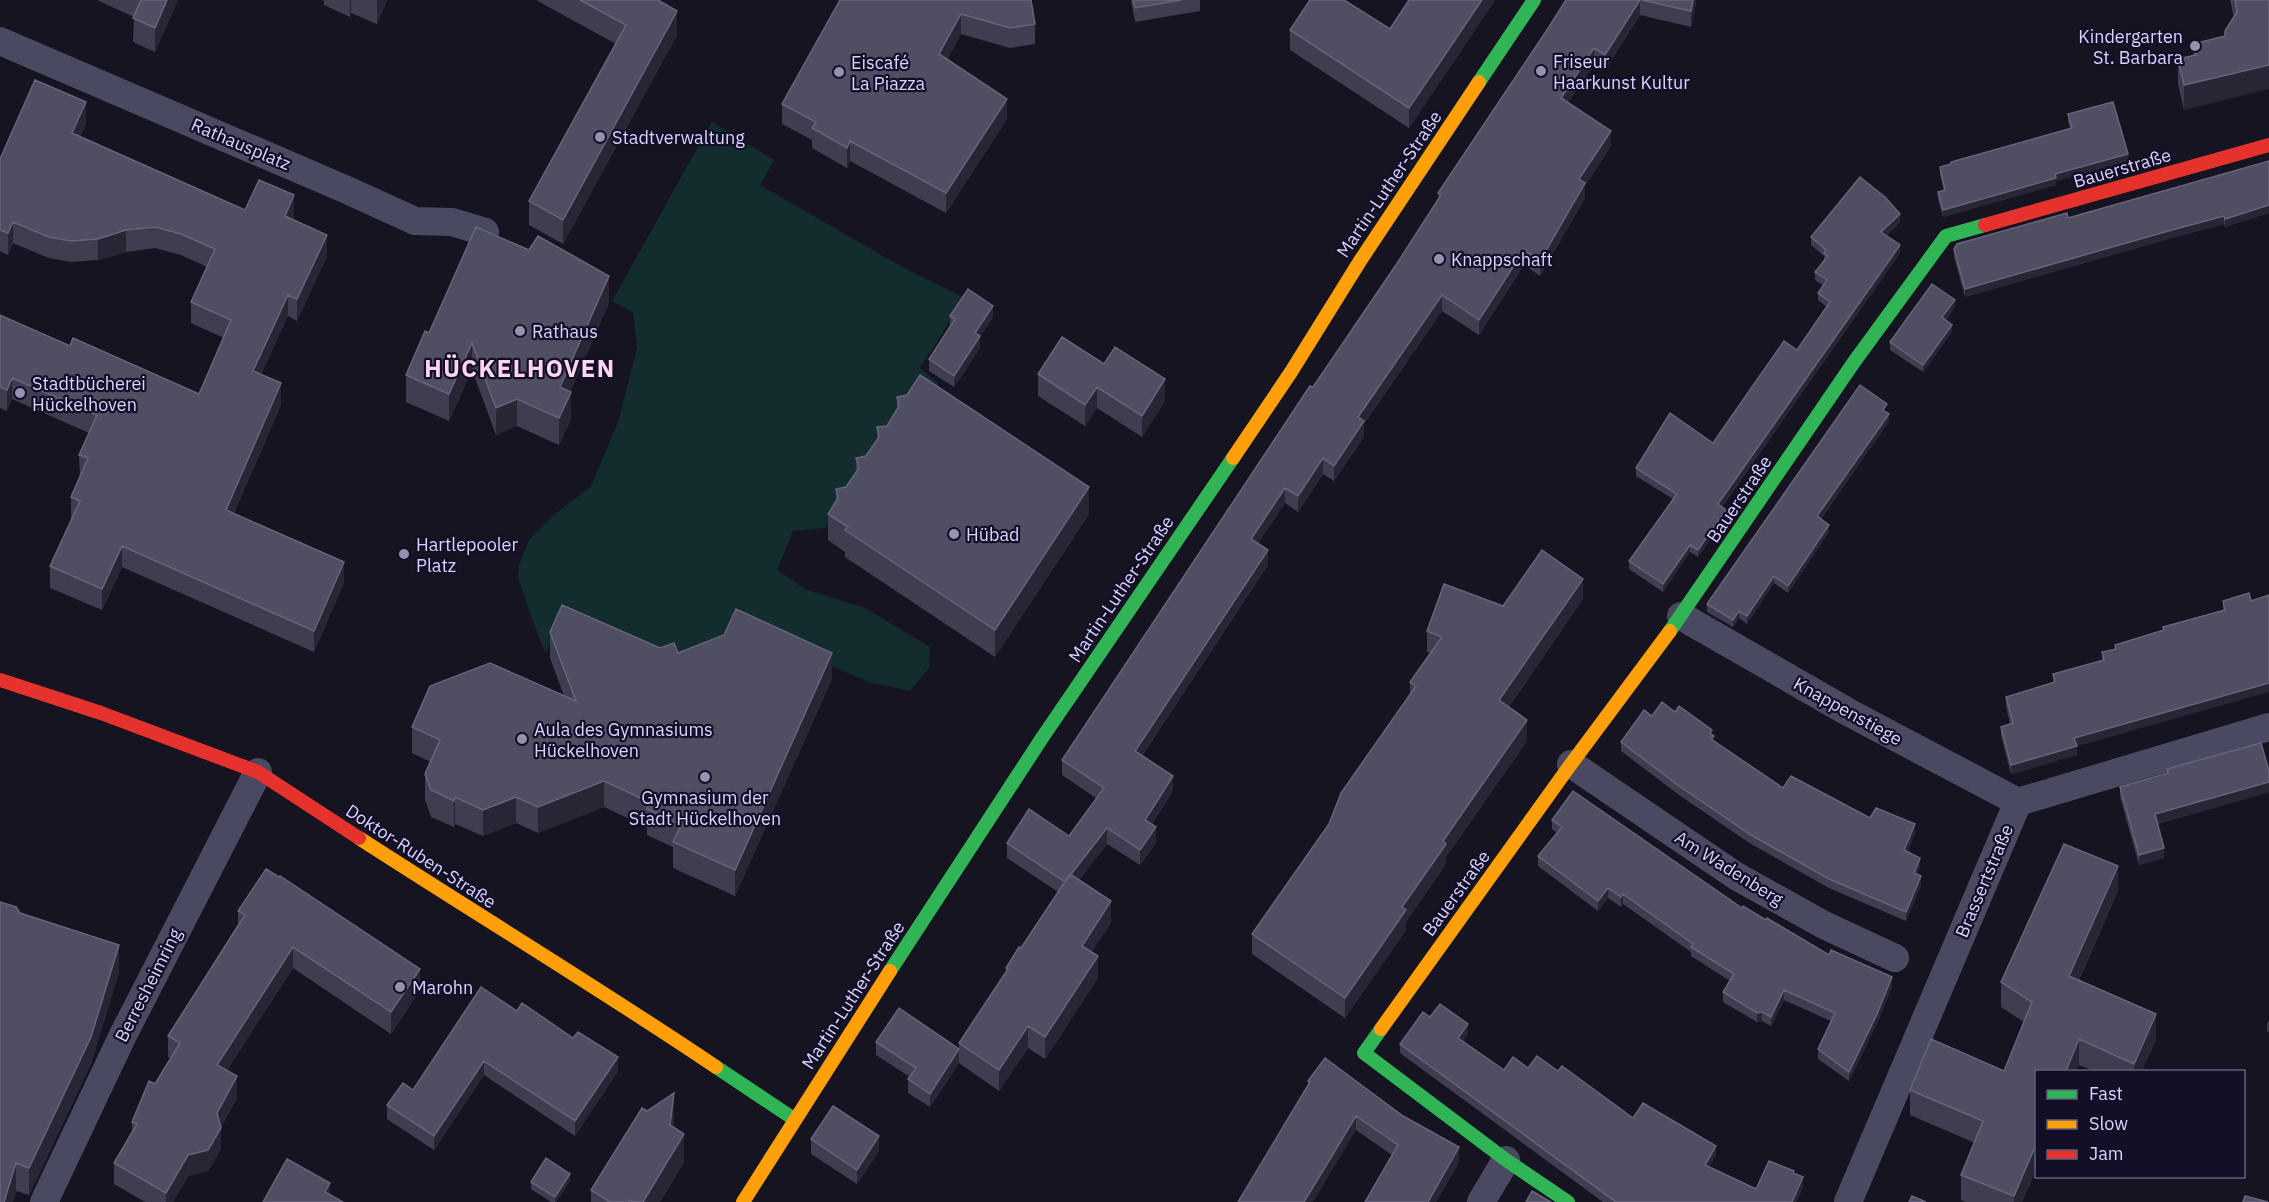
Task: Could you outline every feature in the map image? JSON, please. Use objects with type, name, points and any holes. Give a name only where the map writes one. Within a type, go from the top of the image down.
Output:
[{"type":"street","name":"Martin-Luther-Straße","points":[[742,1202],[984,825],[1291,372],[1360,261],[1534,0]]},
{"type":"street","name":"Rathausplatz","points":[[0,41],[298,168],[415,221],[452,222],[485,232]]},
{"type":"street","name":"Bauerstraße","points":[[1506,1160],[1364,1053],[1571,764],[1681,616],[1854,362],[1946,236],[2269,145]]},
{"type":"street","name":"Knappenstiege","points":[[1681,616],[1848,712],[2018,802]]},
{"type":"street","name":"Doktor-Ruben-Straße","points":[[0,680],[101,713],[258,772],[494,926],[640,1016],[794,1119]]},
{"type":"street","name":"Brassertstraße","points":[[1848,1202],[2018,802],[2269,727]]},
{"type":"street","name":"Am Wadenberg","points":[[1571,764],[1736,876],[1824,925],[1895,958]]},
{"type":"street","name":"Berresheimring","points":[[44,1202],[123,1035],[258,772]]},
{"type":"street","points":[[1481,1202],[1506,1160],[1568,1202]]},
{"type":"green space","points":[[712,122],[774,160],[760,185],[904,268],[965,298],[920,368],[939,384],[925,403],[913,397],[825,528],[793,531],[777,570],[807,590],[865,608],[930,647],[929,668],[910,691],[869,682],[817,660],[718,663],[561,627],[545,653],[529,611],[518,576],[519,565],[529,540],[556,513],[591,486],[618,422],[637,348],[633,312],[612,301]]},
{"type":"building","points":[[141,0],[167,0],[155,28],[133,18]]},
{"type":"building","points":[[580,0],[658,0],[677,11],[563,220],[529,201],[626,25]]},
{"type":"building","points":[[840,0],[1031,0],[1035,24],[1010,28],[961,14],[939,54],[1007,99],[946,193],[850,141],[847,148],[812,128],[816,122],[782,104]]},
{"type":"building","points":[[1133,0],[1181,0],[1135,8]]},
{"type":"building","points":[[1310,0],[1344,0],[1390,29],[1409,0],[1482,0],[1409,108],[1290,30]]},
{"type":"building","points":[[1566,0],[1640,0],[1605,55],[1594,48],[1561,98],[1611,131],[1579,179],[1585,183],[1540,261],[1524,250],[1479,320],[1442,295],[1358,417],[1364,421],[1334,466],[1323,458],[1298,496],[1285,488],[1251,539],[1268,550],[1135,751],[1173,776],[1145,820],[1156,827],[1140,850],[1107,828],[1065,882],[1007,843],[1029,809],[1069,836],[1104,788],[1062,760],[1310,386],[1313,387],[1396,265],[1441,195],[1438,193]]},
{"type":"building","points":[[1642,0],[1693,0],[1691,11]]},
{"type":"building","points":[[2235,0],[2269,0],[2269,65],[2184,85],[2178,59],[2196,55],[2193,44],[2225,36],[2225,31],[2237,12]]},
{"type":"building","points":[[35,80],[86,102],[72,133],[245,210],[259,180],[294,195],[285,216],[327,235],[297,299],[288,295],[253,371],[281,383],[226,510],[344,562],[314,631],[122,546],[102,589],[50,566],[80,501],[71,497],[88,458],[79,455],[97,415],[12,378],[7,390],[0,387],[0,315],[70,346],[73,338],[199,394],[231,320],[191,302],[215,249],[181,234],[155,227],[126,230],[98,239],[71,241],[49,237],[13,222],[8,233],[0,230],[0,159]]},
{"type":"building","points":[[2113,102],[2128,154],[2055,174],[2056,178],[1943,210],[1938,192],[1945,190],[1940,167],[2072,128],[2068,114]]},
{"type":"building","points":[[2269,161],[2269,205],[1965,289],[1954,249],[1957,244],[2067,213],[2068,218]]},
{"type":"building","points":[[1860,177],[1885,197],[1900,214],[1881,232],[1900,245],[1718,504],[1726,510],[1698,550],[1690,545],[1663,584],[1629,561],[1677,494],[1636,468],[1670,413],[1713,443],[1784,341],[1797,350],[1830,302],[1818,293],[1827,280],[1815,272],[1828,256],[1824,253],[1826,250],[1811,237]]},
{"type":"building","name":"Rathaus","points":[[476,227],[529,250],[538,236],[609,276],[560,387],[571,392],[559,418],[517,399],[496,408],[472,343],[449,394],[406,375],[425,331],[429,333]]},
{"type":"building","points":[[1932,284],[1955,300],[1942,317],[1952,325],[1923,365],[1890,342]]},
{"type":"building","points":[[968,289],[993,306],[975,333],[980,336],[954,376],[929,359],[955,319],[950,316]]},
{"type":"building","points":[[1062,337],[1104,364],[1115,347],[1165,379],[1142,416],[1097,387],[1085,405],[1038,374]]},
{"type":"building","name":"Hübad","points":[[920,375],[1089,487],[995,630],[845,530],[848,527],[828,514],[838,498],[836,489],[846,487],[859,468],[856,458],[866,456],[879,437],[877,427],[887,426],[899,406],[897,397],[907,395]]},
{"type":"building","points":[[1860,385],[1887,404],[1883,410],[1889,414],[1817,516],[1829,525],[1788,586],[1774,576],[1747,616],[1739,611],[1733,620],[1707,604]]},
{"type":"building","points":[[1542,550],[1583,579],[1499,700],[1527,720],[1443,841],[1446,844],[1402,907],[1406,910],[1345,998],[1252,934],[1329,824],[1341,793],[1416,686],[1410,682],[1442,637],[1427,631],[1444,584],[1503,606]]},
{"type":"building","points":[[2249,593],[2251,601],[2269,595],[2269,683],[2074,738],[2077,746],[2011,765],[2001,727],[2013,723],[2006,697],[2055,682],[2053,674],[2104,660],[2102,652],[2116,649],[2115,645],[2164,630],[2163,627],[2225,610],[2223,601]]},
{"type":"building","points":[[562,605],[660,648],[674,643],[678,653],[724,635],[736,609],[832,653],[735,870],[673,842],[681,825],[647,809],[649,802],[604,781],[538,807],[516,797],[483,810],[455,797],[454,801],[431,790],[425,774],[440,740],[412,727],[430,686],[490,663],[576,701],[550,632]]},
{"type":"building","points":[[1662,702],[1675,712],[1679,706],[1712,730],[1710,733],[1714,736],[1711,739],[1783,788],[1791,776],[1870,818],[1876,808],[1915,824],[1904,850],[1920,858],[1914,873],[1921,876],[1906,912],[1829,879],[1751,835],[1679,786],[1621,742],[1644,710],[1652,716]]},
{"type":"building","points":[[2261,743],[2269,771],[2269,782],[2155,814],[2164,848],[2139,855],[2120,787],[2168,773],[2167,769]]},
{"type":"building","points":[[1573,791],[1742,908],[1743,906],[1766,920],[1767,918],[1829,955],[1831,950],[1892,977],[1849,1072],[1818,1049],[1835,1013],[1784,990],[1771,1017],[1762,1012],[1757,1013],[1723,992],[1734,974],[1691,947],[1693,944],[1623,894],[1621,897],[1608,888],[1598,901],[1538,856],[1562,827],[1552,820]]},
{"type":"building","points":[[2064,844],[2118,866],[2069,976],[2156,1014],[2134,1064],[2079,1039],[2066,1070],[2035,1070],[2035,1147],[2014,1196],[1961,1175],[1983,1121],[1910,1090],[1931,1039],[2004,1071],[2032,1002],[2001,982]]},
{"type":"building","points":[[266,869],[420,969],[391,1012],[293,947],[217,1065],[237,1076],[217,1113],[221,1128],[208,1150],[188,1155],[166,1193],[114,1163],[137,1124],[132,1122],[149,1081],[155,1084],[180,1043],[168,1036],[245,915],[238,911]]},
{"type":"building","points":[[1070,874],[1111,901],[1082,946],[1098,956],[1045,1037],[1028,1026],[999,1070],[959,1043],[1008,969],[1006,968],[1019,947],[1021,948]]},
{"type":"building","points":[[0,902],[16,907],[20,913],[119,945],[91,1037],[29,1168],[16,1163],[4,1202],[0,1202]]},
{"type":"building","points":[[481,987],[517,1011],[522,1003],[573,1038],[578,1032],[618,1057],[575,1121],[484,1061],[434,1136],[387,1105],[403,1083],[413,1090]]},
{"type":"building","points":[[1440,1004],[1468,1024],[1458,1038],[1504,1070],[1513,1057],[1528,1068],[1537,1056],[1558,1071],[1562,1066],[1633,1118],[1643,1103],[1716,1146],[1705,1165],[1756,1189],[1769,1161],[1794,1171],[1793,1173],[1803,1177],[1792,1202],[1616,1202],[1400,1044],[1423,1012],[1430,1017]]},
{"type":"building","points":[[899,1008],[959,1049],[930,1094],[908,1079],[916,1068],[876,1042]]},
{"type":"building","points":[[1325,1058],[1403,1116],[1459,1147],[1428,1202],[1365,1202],[1398,1145],[1356,1116],[1304,1202],[1238,1202],[1310,1082],[1308,1081]]},
{"type":"building","points":[[674,1093],[670,1125],[684,1134],[643,1202],[630,1200],[629,1202],[610,1202],[591,1190],[642,1108],[647,1111]]},
{"type":"building","points":[[833,1106],[879,1136],[857,1170],[811,1139]]},
{"type":"building","points":[[546,1158],[570,1174],[555,1197],[531,1182]]},
{"type":"building","points":[[287,1159],[330,1183],[325,1192],[343,1202],[263,1202]]},
{"type":"building","points":[[1532,1191],[1551,1202],[1526,1202]]},
{"type":"building","points":[[1912,1196],[1926,1202],[1909,1202]]},
{"type":"building","points":[[2245,1196],[2268,1202],[2243,1202]]},
{"type":"traffic: fast","points":[[1479,82],[1534,0]]},
{"type":"traffic: fast","points":[[1670,631],[1854,362],[1946,236],[1985,225]]},
{"type":"traffic: fast","points":[[890,971],[1042,738],[1233,458]]},
{"type":"traffic: fast","points":[[1381,1029],[1364,1053],[1506,1160],[1568,1202]]},
{"type":"traffic: fast","points":[[716,1067],[794,1119]]},
{"type":"traffic: slow","points":[[1233,458],[1479,82]]},
{"type":"traffic: slow","points":[[1381,1029],[1571,764],[1670,631]]},
{"type":"traffic: slow","points":[[359,838],[716,1067]]},
{"type":"traffic: slow","points":[[743,1202],[890,971]]},
{"type":"traffic: jam","points":[[1985,225],[2269,145]]},
{"type":"traffic: jam","points":[[0,680],[101,713],[258,772],[359,838]]},
{"type":"place","name":"Kindergarten St. Barbara","points":[[2195,46]]},
{"type":"place","name":"Friseur Haarkunst Kultur","points":[[1541,71]]},
{"type":"place","name":"Eiscafé La Piazza","points":[[839,72]]},
{"type":"place","name":"Stadtverwaltung","points":[[600,137]]},
{"type":"place","name":"Knappschaft","points":[[1439,259]]},
{"type":"place","name":"Rathaus","points":[[520,331]]},
{"type":"place","name":"Stadtbücherei Hückelhoven","points":[[20,393]]},
{"type":"place","name":"Hübad","points":[[954,534]]},
{"type":"place","name":"Hartlepooler Platz","points":[[404,554]]},
{"type":"place","name":"Aula des Gymnasiums Hückelhoven","points":[[522,739]]},
{"type":"place","name":"Gymnasium der Stadt Hückelhoven","points":[[705,777]]},
{"type":"place","name":"Marohn","points":[[400,987]]},
{"type":"district","name":"HÜCKELHOVEN","points":[[520,368]]}]
